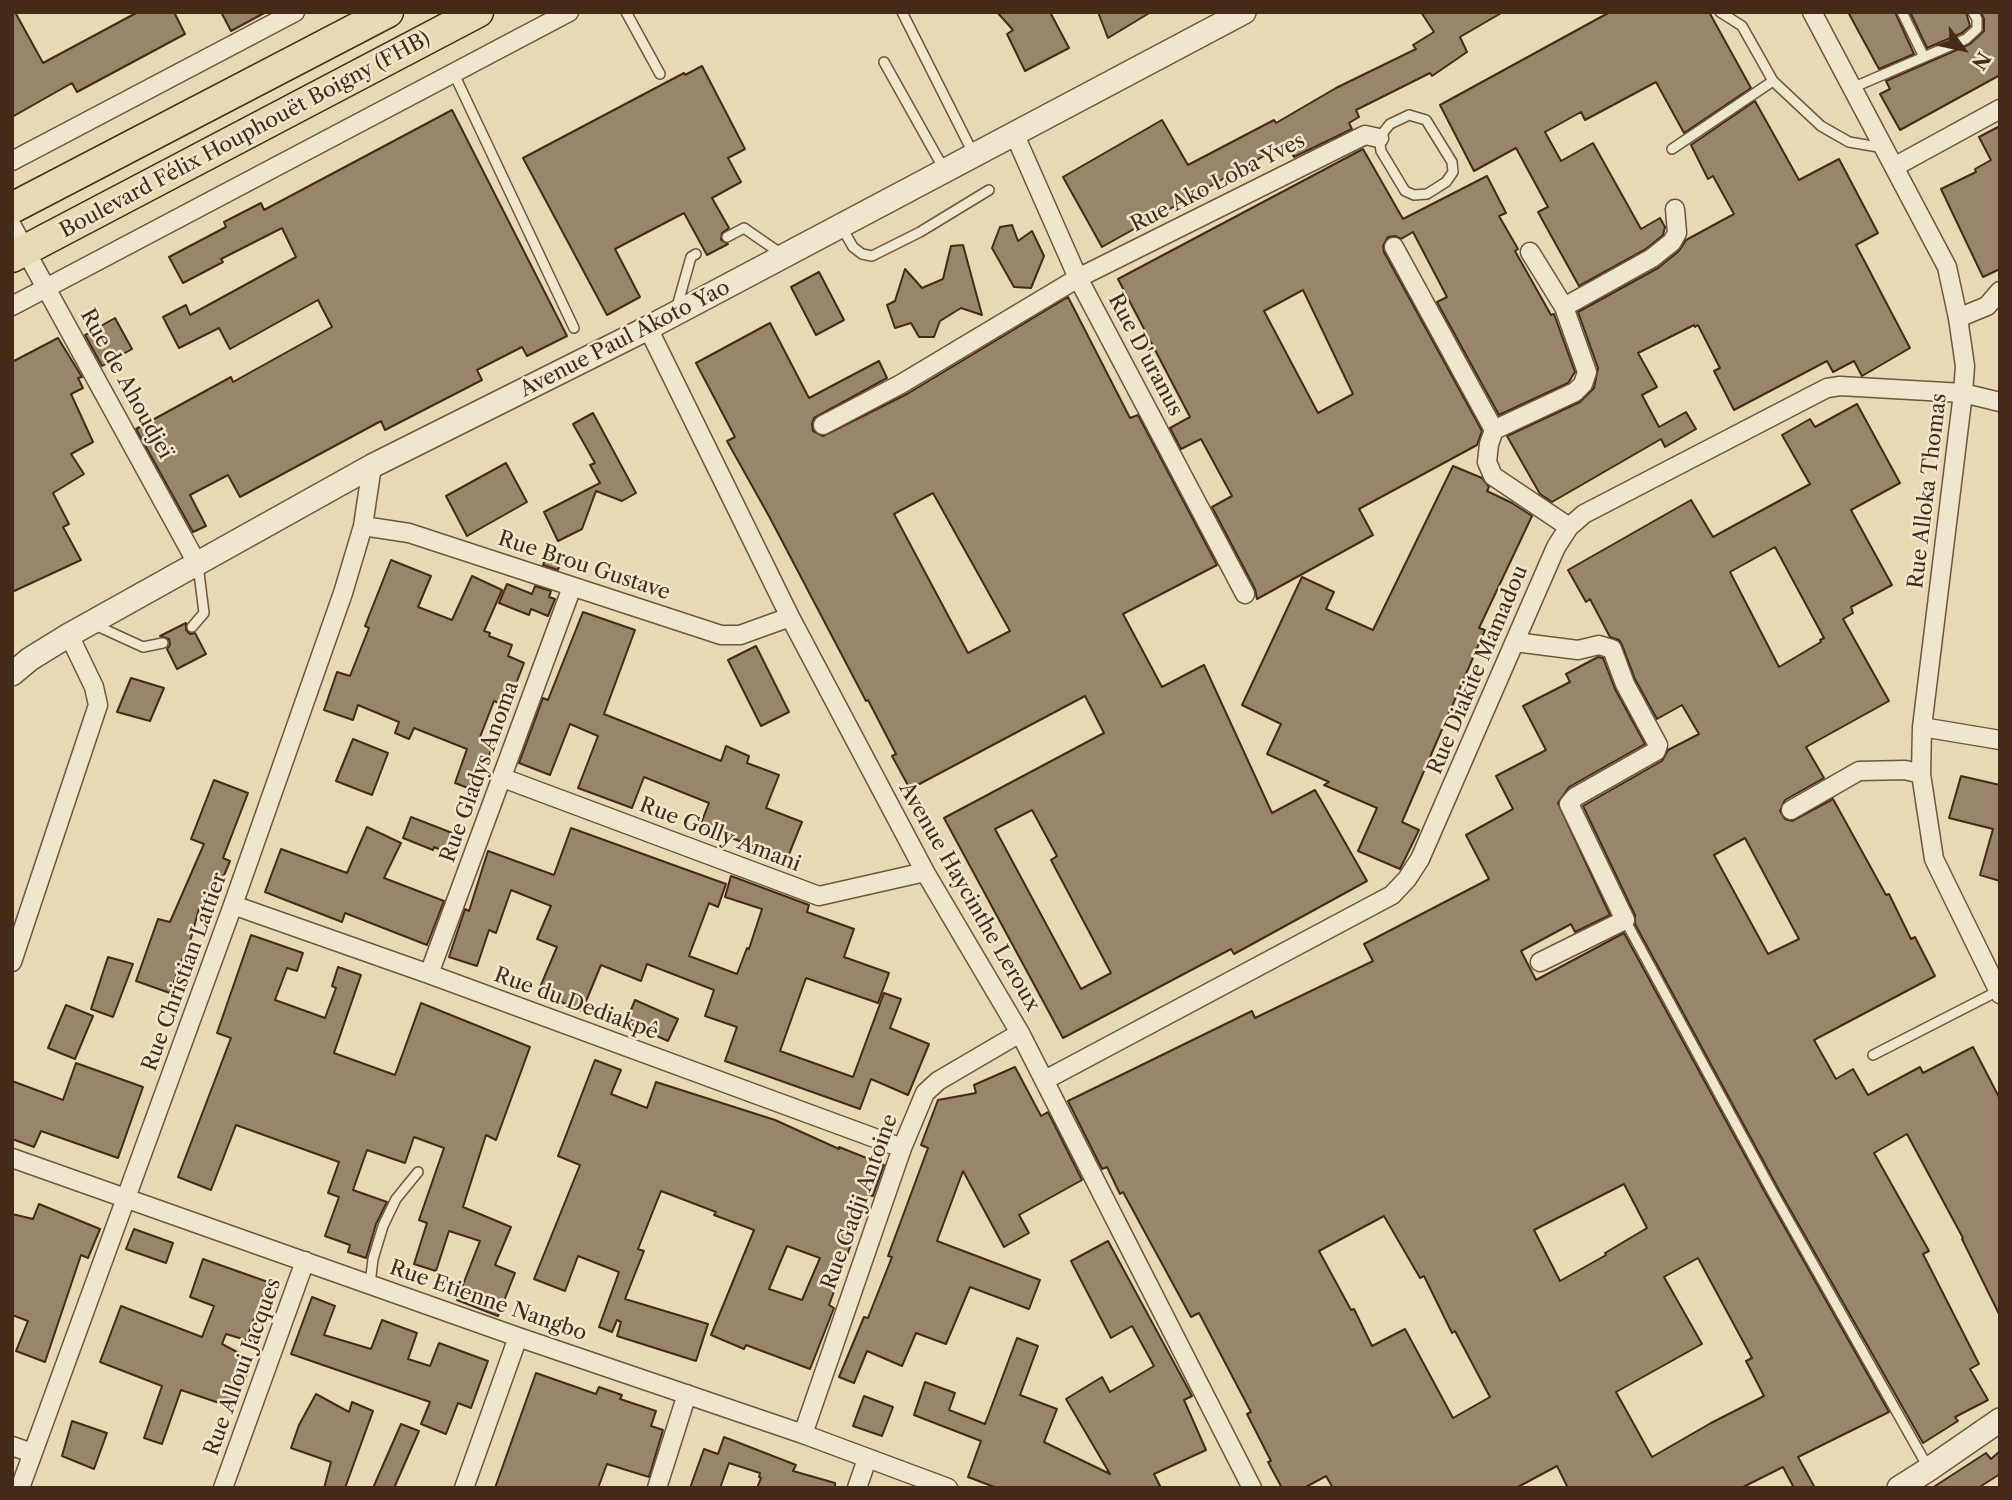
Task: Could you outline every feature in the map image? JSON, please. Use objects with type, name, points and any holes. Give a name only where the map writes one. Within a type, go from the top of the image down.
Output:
[{"type":"highway","name":"Boulevard Félix Houphouët Boigny (FHB)","points":[[12,208],[388,12]]},
{"type":"highway","name":"Boulevard Félix Houphouët Boigny (FHB)","points":[[17,245],[478,12]]},
{"type":"street","points":[[12,161],[295,12]]},
{"type":"street","points":[[12,306],[569,12]]},
{"type":"street","name":"Avenue Paul Akoto Yao","points":[[12,674],[30,659],[69,635],[372,466],[648,328],[1244,12]]},
{"type":"street","name":"Rue Alloka Thomas","points":[[1812,12],[1947,267],[1958,318],[1965,366],[1964,393],[1922,727],[1922,774],[1934,859],[1999,993]]},
{"type":"street","points":[[1894,167],[2000,109]]},
{"type":"street","name":"Rue D'uranus","points":[[1014,133],[1078,278],[1245,593]]},
{"type":"street","name":"Rue Ako Loba Yves","points":[[823,425],[901,384],[1078,278],[1365,135],[1379,138]]},
{"type":"street","points":[[1564,306],[1652,258],[1672,242],[1677,233],[1675,209]]},
{"type":"street","name":"Rue de Ahoudjeï","points":[[17,245],[46,288],[198,565]]},
{"type":"street","points":[[1394,247],[1494,430]]},
{"type":"street","points":[[1530,252],[1564,306],[1587,372],[1583,384],[1575,392],[1494,430],[1487,462],[1493,476],[1569,527]]},
{"type":"street","points":[[1958,318],[1987,306],[2000,291]]},
{"type":"street","name":"Avenue Haycinthe Leroux","points":[[648,328],[790,617],[925,872],[1020,1032],[1045,1080],[1246,1485]]},
{"type":"street","name":"Rue Diakite Mamadou","points":[[1045,1080],[1392,895],[1420,859],[1556,547],[1569,527],[1584,514],[1826,388],[1840,386],[1964,393],[2000,402]]},
{"type":"street","name":"Rue Christian Lattier","points":[[20,1488],[233,905],[353,561],[363,526],[372,466]]},
{"type":"street","name":"Rue Brou Gustave","points":[[363,526],[410,533],[721,635],[740,635],[790,617]]},
{"type":"street","name":"Rue Gladys Anoma","points":[[429,974],[572,587]]},
{"type":"street","points":[[12,962],[97,705],[94,687],[69,635]]},
{"type":"street","points":[[1516,642],[1578,650],[1599,645],[1612,649],[1625,684],[1658,745],[1656,751],[1575,797],[1569,804],[1625,920],[1540,962]]},
{"type":"street","points":[[1922,727],[2000,740]]},
{"type":"street","points":[[1791,810],[1859,771],[1905,770],[1922,774]]},
{"type":"street","name":"Rue Golly Amani","points":[[503,778],[819,896],[925,872]]},
{"type":"street","name":"Rue du Dediakpê","points":[[233,905],[902,1148]]},
{"type":"street","name":"Rue Gadji Antoine","points":[[803,1434],[902,1148],[925,1093],[938,1081],[1020,1032]]},
{"type":"street","name":"Rue Etienne Nangbo","points":[[12,1158],[803,1434],[948,1488]]},
{"type":"street","name":"Rue Alloui Jacques","points":[[223,1488],[305,1261]]},
{"type":"street","points":[[464,1488],[518,1336]]},
{"type":"street","points":[[657,1488],[687,1394]]},
{"type":"street","points":[[1899,1488],[2000,1420]]},
{"type":"street","points":[[12,1446],[32,1453]]},
{"type":"street","points":[[857,1488],[867,1459]]},
{"type":"lane","points":[[626,12],[660,74]]},
{"type":"lane","points":[[902,12],[974,155]]},
{"type":"lane","points":[[1720,12],[1742,26],[1773,81],[1821,126],[1849,142],[1884,148]]},
{"type":"lane","points":[[1902,12],[1924,57]]},
{"type":"lane","points":[[1852,88],[1966,39],[1977,30],[1977,19],[1973,12]]},
{"type":"lane","points":[[884,62],[945,171]]},
{"type":"lane","points":[[454,74],[574,328]]},
{"type":"lane","points":[[1672,149],[1773,81]]},
{"type":"lane","points":[[1409,115],[1426,120],[1452,162],[1453,172],[1446,182],[1427,194],[1414,195],[1405,191],[1381,151],[1379,138],[1390,124],[1409,115]]},
{"type":"lane","points":[[841,226],[853,247],[862,254],[872,256],[920,232],[989,190]]},
{"type":"lane","points":[[727,237],[744,228],[785,256]]},
{"type":"lane","points":[[674,314],[691,257],[696,254]]},
{"type":"lane","points":[[192,627],[204,613],[198,565]]},
{"type":"lane","points":[[90,623],[143,647],[163,643]]},
{"type":"lane","points":[[1625,920],[1773,1193],[1929,1469]]},
{"type":"lane","points":[[1873,1055],[1999,993]]},
{"type":"lane","points":[[370,1284],[373,1259],[383,1226],[396,1199],[418,1172]]},
{"type":"building","points":[[12,12],[15,12],[43,63],[138,12],[174,12],[185,34],[77,92],[72,83],[12,117]]},
{"type":"building","points":[[221,12],[266,12],[231,31]]},
{"type":"building","points":[[997,12],[1050,12],[1069,48],[1025,71],[1007,34],[1013,30]]},
{"type":"building","points":[[1098,12],[1151,12],[1108,38]]},
{"type":"building","points":[[1421,12],[1503,12],[1460,37],[1467,52],[1432,76],[1430,73],[1356,110],[1359,117],[1349,123],[1352,129],[1294,157],[1287,143],[1102,247],[1063,177],[1162,120],[1188,165],[1274,120],[1276,123],[1336,88],[1416,49],[1413,45],[1434,32]]},
{"type":"building","points":[[1610,12],[1709,12],[1751,88],[1684,133],[1656,82],[1585,120],[1581,112],[1545,132],[1561,161],[1593,143],[1641,229],[1660,218],[1665,227],[1663,235],[1646,249],[1579,286],[1538,212],[1548,207],[1516,148],[1474,171],[1440,105]]},
{"type":"building","points":[[1848,12],[1895,12],[1914,54],[1879,69]]},
{"type":"building","points":[[1910,12],[1966,12],[1970,26],[1962,33],[1927,48]]},
{"type":"building","points":[[1981,12],[2000,12],[2000,75],[1900,130],[1880,94],[1890,89],[1886,81],[1970,44],[1984,31]]},
{"type":"building","points":[[702,66],[745,149],[728,158],[741,182],[712,198],[729,228],[722,233],[721,240],[728,244],[707,255],[684,213],[615,249],[640,297],[607,315],[523,158]]},
{"type":"building","points":[[1755,101],[1799,180],[1839,159],[1878,233],[1856,245],[1910,348],[1862,376],[1854,361],[1833,372],[1827,361],[1734,410],[1714,371],[1720,368],[1698,325],[1694,325],[1638,353],[1657,387],[1642,395],[1659,427],[1686,412],[1696,429],[1665,447],[1661,439],[1552,502],[1540,494],[1507,436],[1580,402],[1594,388],[1598,368],[1578,312],[1658,268],[1679,251],[1686,240],[1734,214],[1713,176],[1708,179],[1691,145]]},
{"type":"building","points":[[452,110],[567,336],[527,356],[522,347],[477,370],[482,380],[385,430],[381,421],[240,497],[228,475],[190,495],[206,526],[193,532],[136,429],[231,377],[233,382],[332,327],[318,300],[230,349],[219,328],[179,348],[163,317],[186,305],[190,315],[296,257],[282,228],[221,259],[223,262],[183,283],[169,257],[226,227],[224,222],[261,203],[264,210]]},
{"type":"building","points":[[2000,126],[2000,269],[1983,277],[1941,189],[1976,172],[1975,169],[1991,160],[1979,137]]},
{"type":"building","points":[[1363,149],[1403,219],[1487,176],[1506,213],[1499,216],[1518,249],[1515,251],[1551,315],[1554,314],[1575,372],[1568,383],[1499,415],[1437,302],[1447,297],[1413,232],[1401,239],[1388,237],[1383,246],[1384,252],[1482,431],[1477,445],[1359,509],[1373,535],[1257,599],[1255,589],[1212,507],[1232,496],[1201,439],[1181,449],[1170,428],[1190,417],[1118,279]],"holes":[[[1303,290],[1353,394],[1318,413],[1264,311]]]},
{"type":"building","points":[[1012,225],[1018,241],[1032,231],[1044,256],[1031,288],[1014,287],[992,248],[1000,227]]},
{"type":"building","points":[[963,245],[982,315],[961,308],[940,321],[934,337],[919,337],[911,323],[895,328],[887,305],[895,301],[905,269],[922,288],[943,279],[951,246]]},
{"type":"building","points":[[819,272],[844,320],[816,335],[791,287]]},
{"type":"building","points":[[1068,297],[1130,418],[1138,415],[1217,565],[1123,614],[1162,687],[1204,665],[1272,813],[1315,790],[1367,881],[1234,954],[1231,949],[1063,1038],[944,818],[1104,733],[1085,696],[910,789],[892,756],[896,754],[868,700],[866,701],[727,441],[735,437],[696,363],[770,323],[809,398],[879,361],[887,378],[814,418],[813,431],[823,436],[907,394]],"holes":[[[933,493],[1010,631],[968,653],[894,514]],[[1032,810],[1057,856],[1051,860],[1111,973],[1081,989],[995,829]]]},
{"type":"building","points":[[115,318],[132,349],[102,366],[85,335]]},
{"type":"building","points":[[58,338],[82,377],[78,378],[83,388],[71,394],[93,442],[71,454],[84,474],[53,493],[69,524],[63,527],[81,560],[12,592],[12,362]]},
{"type":"building","points":[[1857,404],[1900,483],[1851,510],[1892,585],[1851,607],[1853,613],[1843,619],[1889,701],[1806,747],[1824,778],[1785,800],[1780,811],[1785,819],[1792,821],[1833,799],[1886,895],[1889,894],[1911,939],[1915,937],[1935,976],[1814,1040],[1836,1079],[1853,1069],[1868,1095],[1920,1067],[1923,1073],[1973,1047],[2000,1099],[2000,1316],[1963,1238],[1907,1134],[1874,1153],[1929,1251],[1923,1254],[1979,1364],[1970,1369],[1988,1400],[1955,1417],[1958,1421],[1923,1443],[1779,1190],[1635,924],[1635,915],[1583,806],[1662,761],[1668,750],[1699,734],[1682,705],[1657,719],[1635,679],[1622,645],[1619,640],[1610,637],[1590,599],[1586,602],[1568,570],[1691,500],[1713,537],[1810,484],[1782,435],[1810,419],[1815,427]],"holes":[[[1775,547],[1824,638],[1779,667],[1730,572]],[[1745,838],[1799,939],[1768,954],[1714,855]]]},
{"type":"building","points":[[593,413],[636,493],[622,501],[596,491],[582,529],[558,541],[544,512],[600,483],[590,465],[595,463],[573,424]]},
{"type":"building","points":[[506,463],[527,502],[467,536],[446,496]]},
{"type":"building","points":[[1453,466],[1482,478],[1489,487],[1487,491],[1532,516],[1479,628],[1485,630],[1402,822],[1419,830],[1400,869],[1358,851],[1377,808],[1324,785],[1329,782],[1267,754],[1281,724],[1242,705],[1302,577],[1334,592],[1326,609],[1373,630]]},
{"type":"building","points":[[548,552],[563,557],[558,570],[543,565]]},
{"type":"building","points":[[391,560],[431,576],[418,607],[452,620],[472,576],[502,590],[484,631],[490,633],[489,636],[512,645],[508,656],[524,663],[507,707],[494,701],[480,737],[494,742],[476,791],[455,783],[467,749],[414,728],[409,739],[395,733],[399,722],[358,705],[353,720],[324,710],[337,672],[350,676],[369,628],[365,626]]},
{"type":"building","points":[[507,584],[532,594],[535,586],[551,591],[549,597],[555,599],[548,616],[531,609],[529,615],[499,603]]},
{"type":"building","points":[[583,612],[635,630],[604,714],[721,761],[726,746],[749,756],[747,763],[779,775],[766,808],[802,822],[787,859],[700,826],[709,803],[644,777],[632,808],[578,788],[598,736],[570,724],[550,775],[519,763],[543,698],[548,700]]},
{"type":"building","points":[[186,623],[186,630],[190,634],[195,633],[206,654],[177,669],[167,649],[170,645],[169,639],[160,636]]},
{"type":"building","points":[[756,646],[789,712],[761,726],[728,660]]},
{"type":"building","points":[[1598,657],[1603,658],[1615,689],[1645,744],[1569,787],[1558,803],[1610,915],[1575,932],[1571,924],[1521,951],[1536,980],[1624,933],[1767,1196],[1889,1412],[1798,1457],[1815,1488],[1794,1488],[1783,1467],[1741,1488],[1568,1488],[1557,1466],[1516,1488],[1333,1488],[1326,1476],[1304,1488],[1282,1488],[1247,1414],[1251,1412],[1199,1313],[1191,1317],[1123,1192],[1120,1194],[1107,1167],[1102,1169],[1068,1101],[1252,1011],[1255,1018],[1373,961],[1364,944],[1489,879],[1466,835],[1513,809],[1496,776],[1546,750],[1523,706],[1570,682],[1566,674]],"holes":[[[1624,1184],[1647,1228],[1560,1281],[1534,1230]],[[1384,1216],[1420,1278],[1424,1276],[1452,1333],[1455,1331],[1490,1397],[1453,1418],[1405,1329],[1372,1346],[1354,1309],[1351,1310],[1319,1251]],[[1698,1258],[1752,1358],[1746,1361],[1764,1396],[1652,1457],[1616,1392],[1702,1344],[1664,1277]]]},
{"type":"building","points":[[131,678],[164,688],[150,721],[117,712]]},
{"type":"building","points":[[353,739],[388,753],[372,795],[336,781]]},
{"type":"building","points":[[1961,776],[2000,785],[2000,881],[1980,875],[1993,829],[1949,818]]},
{"type":"building","points":[[214,780],[248,793],[223,858],[230,861],[210,909],[200,905],[185,960],[182,959],[170,993],[136,981],[158,919],[170,922],[204,844],[191,839]]},
{"type":"building","points":[[411,817],[460,836],[453,855],[403,838]]},
{"type":"building","points":[[367,827],[401,843],[384,878],[444,901],[427,945],[345,913],[342,922],[265,892],[281,849],[347,873]]},
{"type":"building","points":[[571,828],[726,884],[718,907],[709,903],[689,956],[737,974],[747,948],[749,949],[762,909],[725,897],[731,876],[809,905],[807,912],[854,929],[844,957],[889,973],[878,1003],[806,978],[780,1051],[853,1077],[884,993],[901,999],[890,1028],[929,1044],[908,1095],[871,1079],[860,1109],[725,1061],[737,1027],[705,1016],[714,990],[647,964],[641,981],[601,965],[582,1011],[538,992],[557,947],[537,939],[551,906],[511,890],[496,933],[489,930],[477,966],[449,957],[465,909],[469,911],[488,851],[554,875]]},
{"type":"building","points":[[251,935],[303,953],[297,971],[287,968],[275,1000],[325,1018],[336,988],[332,986],[338,967],[361,975],[334,1053],[395,1075],[421,1003],[530,1047],[496,1140],[486,1135],[463,1207],[511,1227],[495,1265],[515,1273],[498,1316],[457,1300],[480,1241],[449,1231],[436,1271],[414,1264],[427,1223],[419,1220],[444,1148],[414,1137],[405,1163],[367,1150],[353,1190],[387,1202],[376,1224],[366,1258],[348,1252],[350,1245],[325,1236],[339,1197],[328,1193],[339,1162],[236,1125],[211,1190],[178,1177],[231,1038],[217,1033]]},
{"type":"building","points":[[108,957],[133,964],[113,1017],[91,1009]]},
{"type":"building","points":[[635,1000],[678,1019],[668,1041],[626,1022]]},
{"type":"building","points":[[66,1005],[93,1016],[75,1059],[48,1048]]},
{"type":"building","points":[[595,1060],[621,1070],[611,1094],[647,1108],[656,1082],[775,1120],[839,1149],[884,1165],[873,1196],[869,1195],[829,1305],[834,1308],[810,1369],[746,1345],[744,1349],[711,1335],[754,1230],[661,1191],[638,1249],[644,1251],[625,1299],[708,1324],[696,1361],[617,1336],[621,1322],[617,1320],[612,1332],[599,1327],[619,1272],[578,1256],[565,1291],[534,1279],[580,1165],[558,1156]],"holes":[[[787,1246],[820,1258],[802,1300],[769,1289]]]},
{"type":"building","points":[[76,1063],[143,1087],[118,1158],[41,1131],[34,1147],[12,1139],[12,1081],[63,1100]]},
{"type":"building","points":[[1015,1067],[1041,1116],[1048,1112],[1082,1180],[1019,1215],[1029,1233],[1004,1247],[963,1171],[937,1241],[1040,1280],[1029,1309],[970,1287],[946,1344],[916,1333],[902,1366],[867,1351],[854,1383],[839,1377],[864,1317],[868,1318],[892,1257],[888,1256],[928,1148],[921,1145],[938,1100],[976,1093],[974,1085]]},
{"type":"building","points":[[39,1204],[100,1229],[88,1258],[81,1255],[45,1362],[16,1351],[28,1321],[12,1315],[12,1214],[33,1219]]},
{"type":"building","points":[[134,1229],[173,1243],[166,1263],[126,1249]]},
{"type":"building","points":[[1108,1241],[1192,1396],[1184,1400],[1206,1450],[1154,1474],[1161,1488],[997,1488],[968,1477],[981,1441],[914,1415],[925,1382],[955,1393],[949,1410],[985,1424],[1017,1338],[1038,1346],[1020,1395],[1057,1409],[1044,1442],[1110,1474],[1066,1399],[1102,1377],[1110,1392],[1154,1366],[1132,1326],[1111,1338],[1071,1261]]},
{"type":"building","points":[[203,1259],[268,1282],[246,1340],[226,1334],[222,1344],[252,1360],[234,1408],[181,1390],[162,1444],[144,1438],[162,1386],[100,1362],[121,1306],[202,1337],[214,1306],[190,1297]]},
{"type":"building","points":[[312,1297],[335,1306],[324,1335],[371,1349],[382,1320],[417,1333],[408,1359],[430,1366],[439,1343],[488,1361],[471,1408],[458,1403],[446,1434],[421,1424],[430,1402],[291,1354]]},
{"type":"building","points":[[536,1373],[596,1394],[599,1387],[622,1395],[620,1399],[656,1411],[651,1426],[663,1430],[649,1477],[607,1464],[598,1488],[495,1488]]},
{"type":"building","points":[[316,1394],[349,1412],[352,1402],[373,1411],[345,1488],[324,1488],[331,1462],[291,1448],[299,1425]]},
{"type":"building","points":[[864,1396],[893,1407],[882,1436],[853,1426]]},
{"type":"building","points":[[72,1421],[107,1433],[94,1469],[62,1456]]},
{"type":"building","points":[[401,1424],[419,1431],[394,1488],[373,1488]]},
{"type":"building","points":[[724,1437],[796,1465],[793,1471],[835,1483],[835,1488],[757,1488],[760,1473],[729,1463],[720,1488],[690,1488],[704,1449],[718,1454]]},
{"type":"building","points":[[2000,1451],[2000,1474],[1978,1488],[1932,1488],[1986,1453],[1991,1459]]}]
